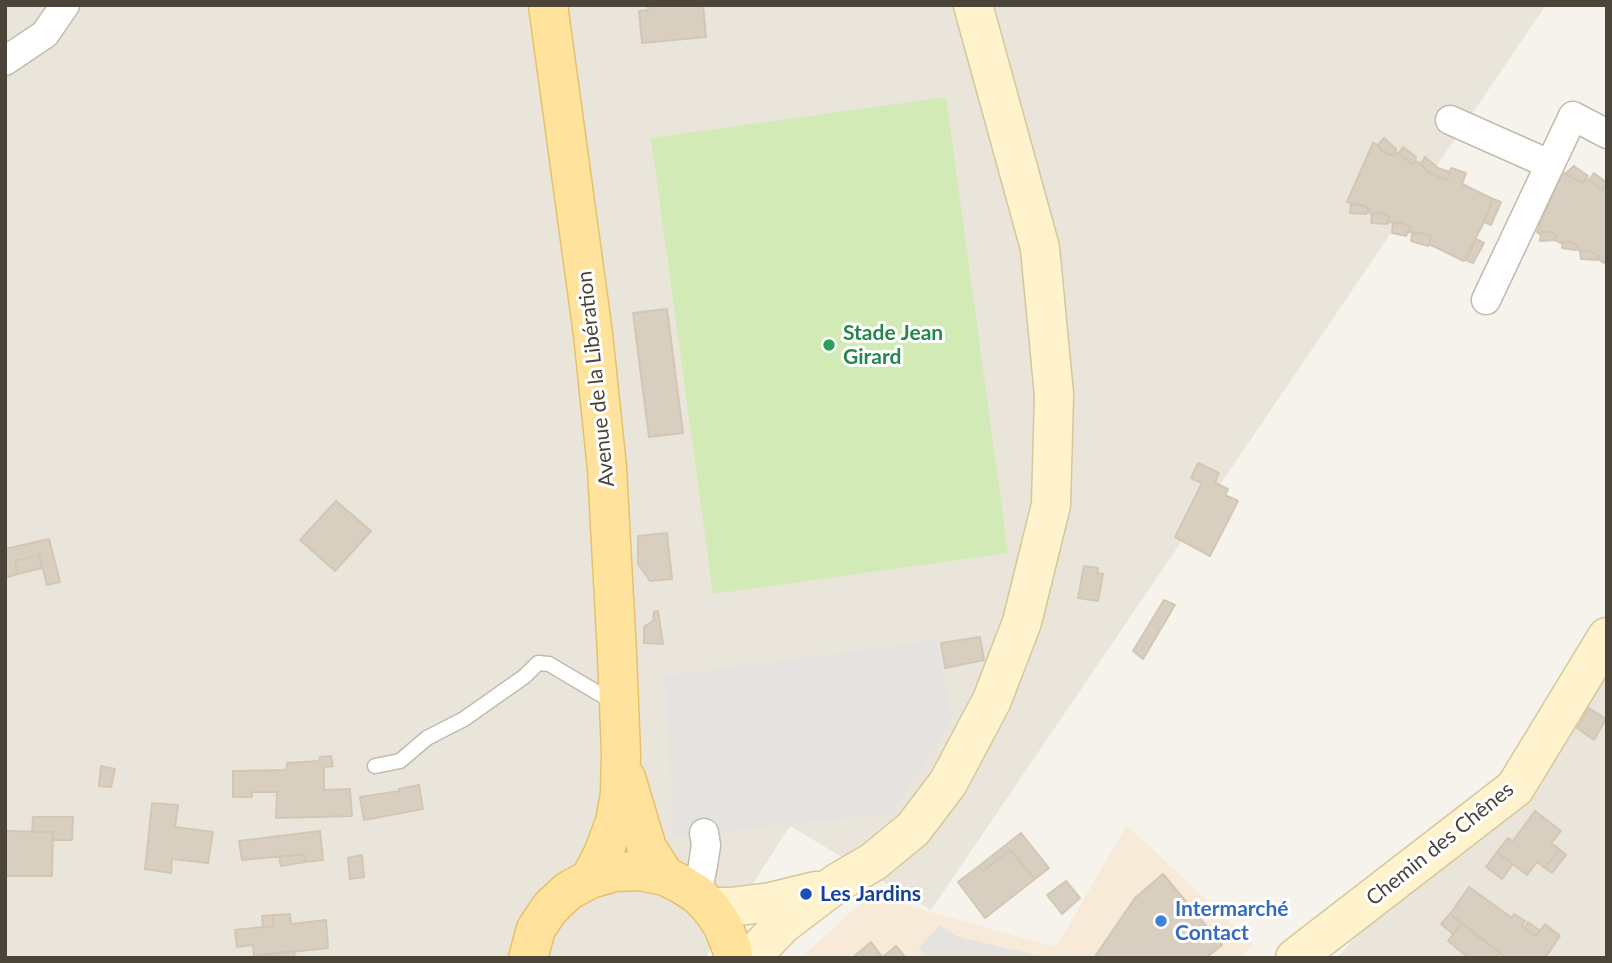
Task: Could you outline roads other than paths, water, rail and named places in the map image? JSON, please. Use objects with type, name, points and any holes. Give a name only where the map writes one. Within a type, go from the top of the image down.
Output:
[{"type":"main road","name":"Avenue de la Libération","points":[[548,5],[591,323],[607,468],[619,706],[620,794],[615,822],[590,879]]},
{"type":"main road","name":"Avenue de la Libération","points":[[621,754],[647,848],[723,926],[733,958]]},
{"type":"main road","points":[[528,958],[537,929],[550,908],[568,891],[590,879],[614,872],[640,871],[691,892]]},
{"type":"street","points":[[5,61],[45,34],[65,5]]},
{"type":"street","points":[[750,958],[783,924],[838,883],[873,862],[913,829],[948,783],[992,699],[1022,622],[1051,505],[1054,395],[1040,248],[973,5]]},
{"type":"street","points":[[1486,300],[1573,116],[1607,134]]},
{"type":"street","points":[[1450,120],[1549,164]]},
{"type":"street","name":"Chemin des Chênes","points":[[1295,958],[1515,788],[1607,637]]},
{"type":"street","points":[[704,833],[704,865],[691,892],[731,908],[806,894],[838,883]]},
{"type":"lane","points":[[375,766],[400,761],[427,738],[464,719],[505,691],[538,663],[549,664],[619,706]]},
{"type":"place","name":"Stade Jean Girard","points":[[829,345]]},
{"type":"place","name":"Les Jardins","points":[[806,894]]},
{"type":"place","name":"Intermarché Contact","points":[[1161,921]]}]
